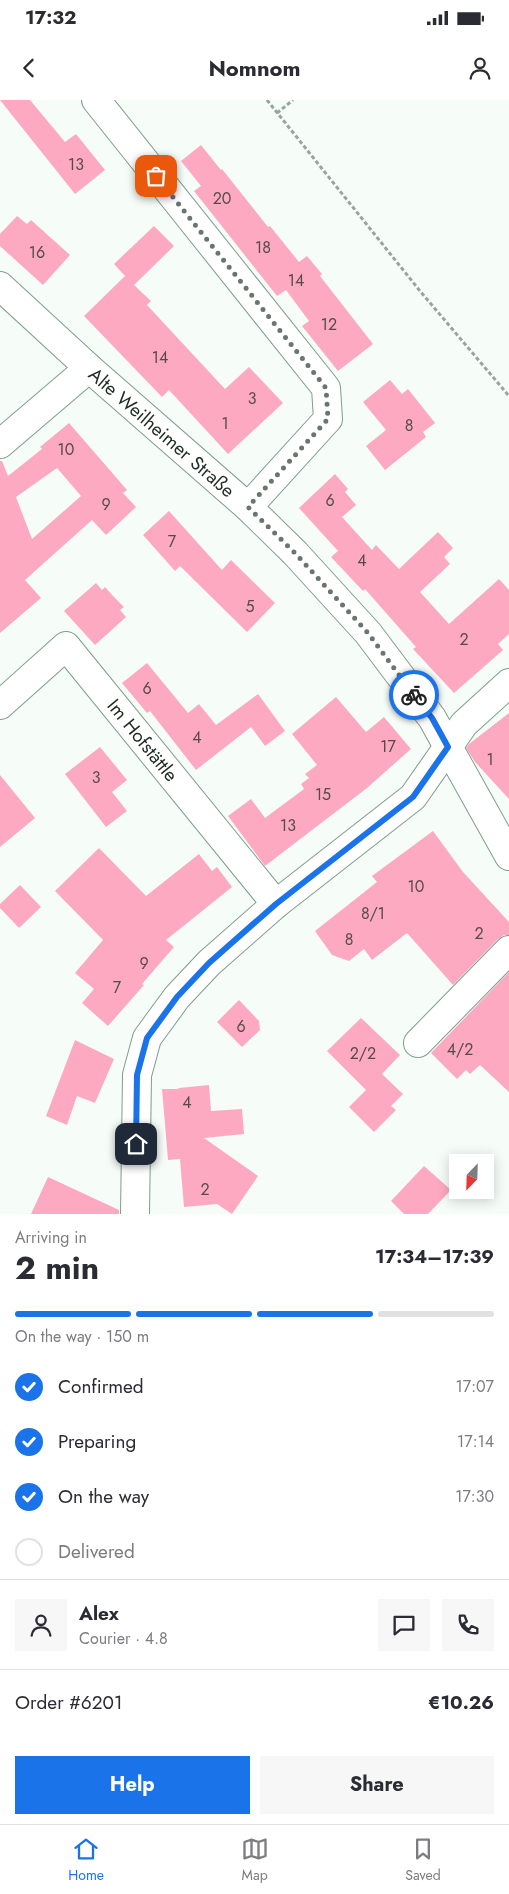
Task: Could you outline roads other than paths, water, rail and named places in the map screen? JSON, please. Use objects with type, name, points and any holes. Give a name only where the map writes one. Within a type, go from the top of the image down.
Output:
[{"type":"street","points":[[96,100],[326,388],[328,419],[248,507]]},
{"type":"street","name":"Alte Weilheimer Straße","points":[[0,286],[89,368],[248,507],[295,553],[368,633],[432,718],[509,856]]},
{"type":"street","points":[[0,444],[89,368]]},
{"type":"street","name":"Im Hofstättle","points":[[0,705],[66,646],[276,904]]},
{"type":"street","points":[[135,1214],[137,1075],[147,1038],[177,997],[209,963],[276,904],[413,797],[464,724],[509,683]]},
{"type":"street","points":[[418,1043],[509,950]]}]
